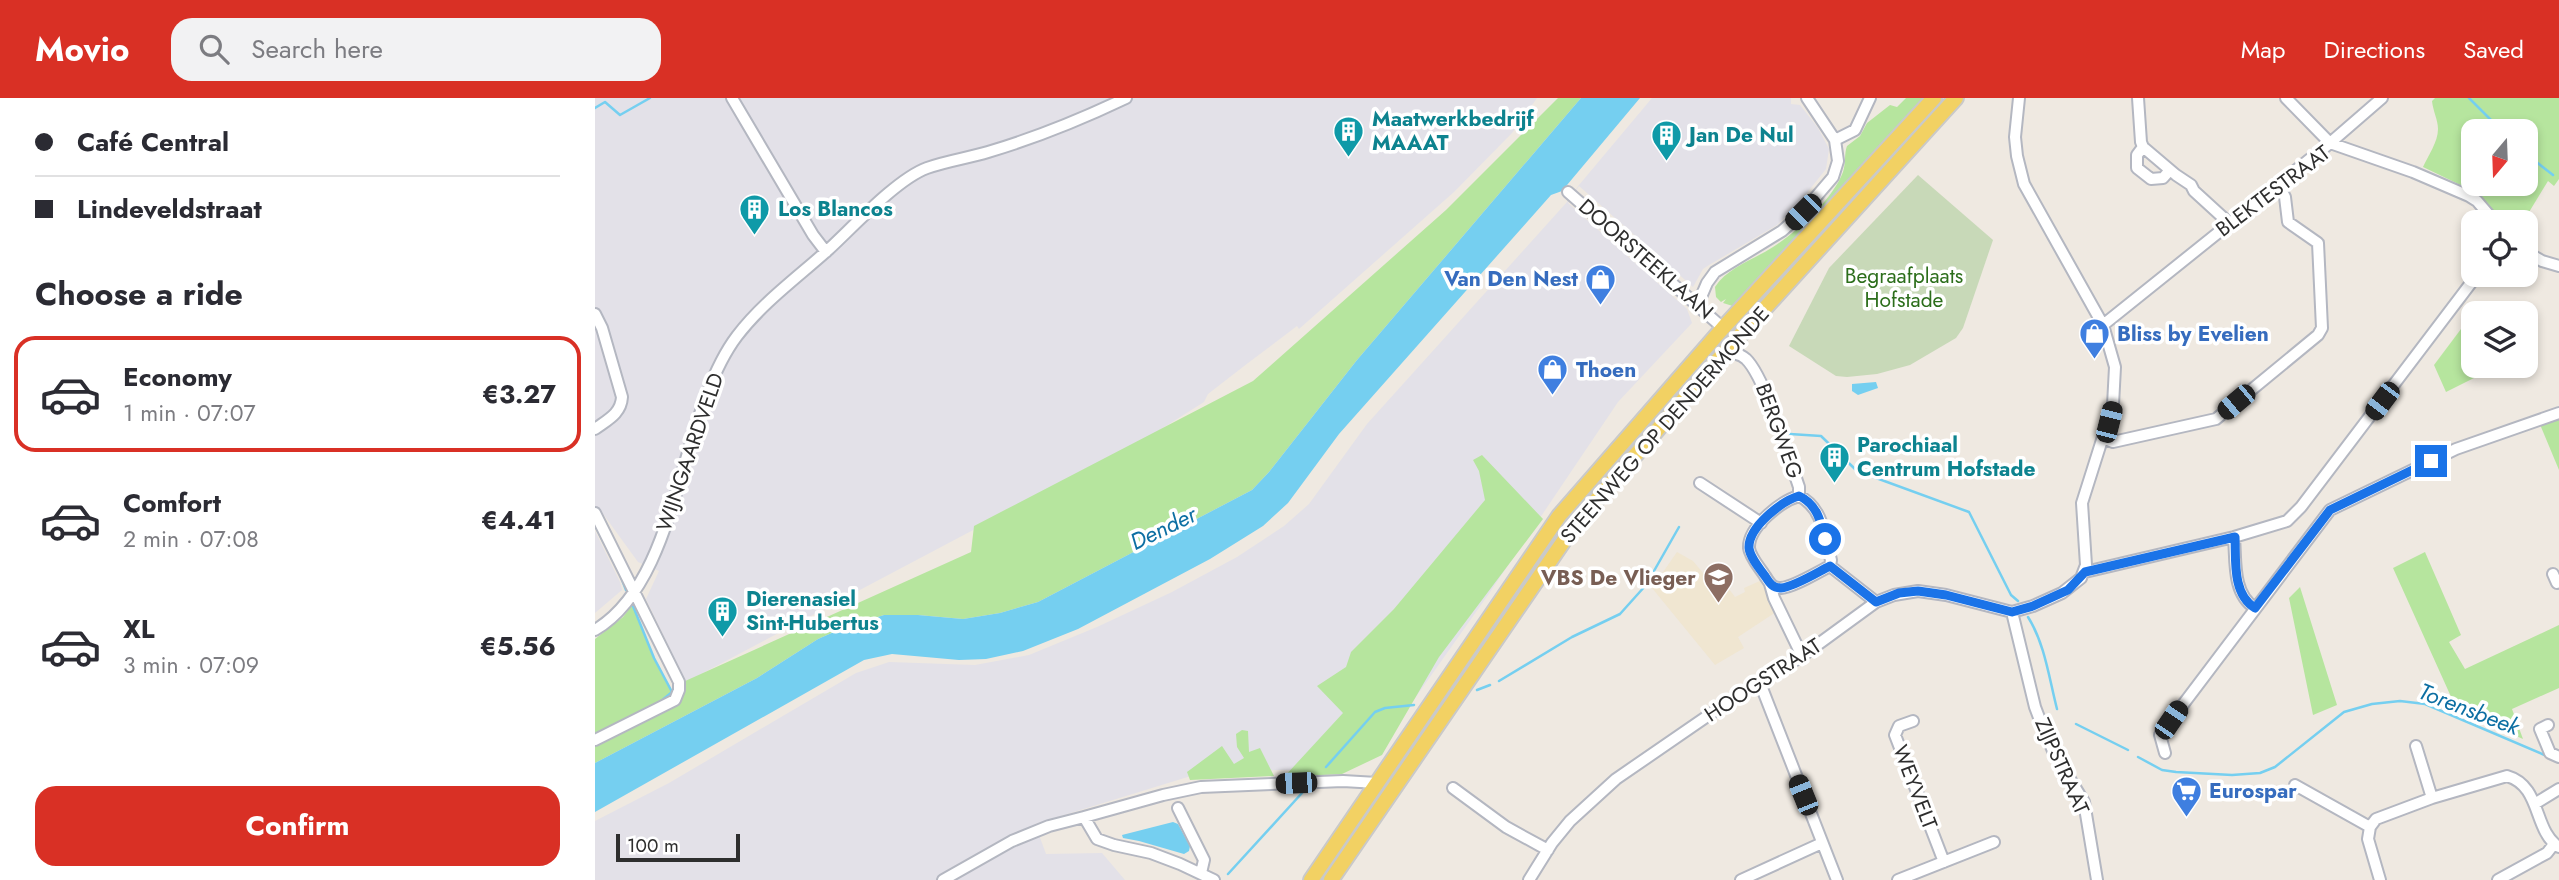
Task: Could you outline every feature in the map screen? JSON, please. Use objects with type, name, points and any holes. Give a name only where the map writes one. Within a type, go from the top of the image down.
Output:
[{"type":"main road","name":"STEENWEG OP DENDERMONDE","points":[[1311,880],[1559,516],[1723,328],[1934,98]]},
{"type":"main road","name":"STEENWEG OP DENDERMONDE","points":[[1331,880],[1574,526],[1721,358],[1957,98]]},
{"type":"main road","points":[[1723,328],[1735,334],[1752,324]]},
{"type":"main road","points":[[1721,358],[1723,328]]},
{"type":"street","points":[[732,98],[813,235],[826,252]]},
{"type":"street","name":"WIJNGAARDVELD","points":[[595,631],[618,612],[634,593],[654,555],[708,392],[725,354],[758,311],[894,190],[925,168],[989,152],[1050,131],[1107,102],[1126,98]]},
{"type":"street","points":[[1698,304],[1715,272],[1782,231],[1833,177],[1838,161],[1835,141],[1807,98]]},
{"type":"street","points":[[1835,141],[1855,130],[1870,98]]},
{"type":"street","points":[[2012,612],[2068,590],[2085,572],[2087,565],[2082,503],[2113,405],[2116,384],[2112,349],[2103,325],[2024,184],[2015,137],[2019,98]]},
{"type":"street","points":[[2138,98],[2143,147],[2192,185],[2229,223]]},
{"type":"street","points":[[2286,98],[2330,143],[2382,98]]},
{"type":"street","name":"BLEKTESTRAAT","points":[[2103,325],[2330,143],[2413,172],[2469,196],[2485,210]]},
{"type":"street","points":[[2143,147],[2137,155],[2137,168],[2151,179],[2163,178],[2170,170]]},
{"type":"street","points":[[2103,438],[2113,442],[2216,419],[2318,335],[2322,328],[2318,243],[2288,222],[2285,197],[2278,184]]},
{"type":"street","name":"DOORSTEEKLAAN","points":[[1568,192],[1723,328]]},
{"type":"street","points":[[2538,259],[2559,266]]},
{"type":"street","points":[[2085,572],[2235,537],[2287,521],[2301,507],[2468,287]]},
{"type":"street","points":[[595,314],[602,328],[622,397],[617,412],[595,429]]},
{"type":"street","name":"BERGWEG","points":[[1721,358],[1735,353],[1744,357],[1757,373],[1799,492]]},
{"type":"street","points":[[2165,753],[2160,735],[2330,510],[2456,449],[2559,413]]},
{"type":"street","points":[[1700,483],[1761,523]]},
{"type":"street","points":[[1803,656],[1774,598],[1770,584],[1749,552],[1749,544],[1761,523],[1799,492],[1819,516],[1831,560],[1830,566]]},
{"type":"street","points":[[595,513],[679,682],[680,690],[675,700],[595,740]]},
{"type":"street","points":[[2235,537],[2238,586],[2248,604],[2255,608]]},
{"type":"street","points":[[1770,584],[1776,588],[1787,587],[1830,566]]},
{"type":"street","points":[[1830,566],[1876,602]]},
{"type":"street","name":"HOOGSTRAAT","points":[[1529,880],[1570,821],[1616,779],[1738,695],[1803,656],[1876,602],[1899,593],[1918,591],[1946,595],[2012,612]]},
{"type":"street","name":"ZIJPSTRAAT","points":[[2012,612],[2035,707],[2054,752],[2084,802],[2097,880]]},
{"type":"street","points":[[1760,682],[1836,880]]},
{"type":"street","name":"WEYVELT","points":[[1913,721],[1899,726],[1895,735],[1944,862]]},
{"type":"street","points":[[2549,725],[2540,729],[2550,753],[2559,757]]},
{"type":"street","points":[[2416,746],[2432,798]]},
{"type":"street","points":[[2381,880],[2368,839],[2370,827],[2376,819],[2432,798],[2507,776],[2521,782],[2536,803],[2543,824],[2557,846],[2498,880]]},
{"type":"street","points":[[943,880],[1012,841],[1049,826],[1174,792],[1201,787],[1343,781],[1377,783]]},
{"type":"street","points":[[2295,785],[2370,827]]},
{"type":"street","points":[[1453,788],[1506,827],[1548,850]]},
{"type":"street","points":[[2536,803],[2559,789]]},
{"type":"street","points":[[1178,808],[1204,860],[1201,873]]},
{"type":"street","points":[[1084,817],[1091,832],[1105,843],[1151,853],[1214,880]]},
{"type":"street","points":[[1898,880],[1994,842]]},
{"type":"street","points":[[1741,880],[1822,843]]},
{"type":"shaded area","points":[[595,98],[1537,98],[1512,133],[1454,192],[1299,329],[1297,326],[1248,363],[1208,394],[1204,402],[1147,438],[686,682],[646,599],[659,571],[638,562],[601,511],[595,514]]},
{"type":"shaded area","points":[[1652,98],[1791,98],[1791,104],[1800,105],[1818,128],[1829,149],[1826,169],[1794,209],[1777,225],[1703,269],[1693,287],[1579,186],[1568,203],[1687,309],[1692,323],[1618,402],[1488,595],[1372,759],[1346,771],[1279,770],[1191,776],[1035,824],[1046,854],[1102,853],[1125,880],[595,880],[595,821],[669,783],[856,673],[889,662],[975,665],[1029,655],[1172,592],[1237,557],[1284,526],[1309,504],[1367,424],[1567,202],[1579,185]]},
{"type":"shaded area","points":[[595,531],[622,590],[595,613]]},
{"type":"shaded area","name":"VBS De Vlieger","points":[[1677,552],[1693,561],[1718,591],[1726,585],[1735,597],[1745,592],[1744,588],[1762,580],[1776,612],[1738,637],[1744,648],[1715,665],[1652,588]]},
{"type":"green space","points":[[1558,98],[1581,98],[1357,360],[1252,490],[1038,602],[1000,613],[963,619],[884,615],[843,628],[818,639],[757,678],[595,763],[595,639],[623,617],[632,605],[654,658],[672,692],[683,682],[971,552],[974,526],[1253,381],[1446,210]]},
{"type":"green space","points":[[1906,98],[1927,98],[1736,307],[1723,303],[1726,299],[1721,302],[1716,297],[1715,287],[1720,280],[1782,241],[1803,224],[1838,182],[1844,169],[1847,146],[1860,136],[1867,123],[1890,105],[1897,107]]},
{"type":"green space","points":[[2435,98],[2559,98],[2559,179],[2554,186],[2548,181],[2530,210],[2491,210],[2478,196],[2538,196],[2538,119],[2461,119],[2461,185],[2423,167],[2435,144],[2438,126],[2432,101]]},
{"type":"green space","name":"Begraafplaats Hofstade","points":[[1918,175],[1993,240],[1963,328],[1956,338],[1910,365],[1877,374],[1836,376],[1789,346],[1829,268]]},
{"type":"green space","points":[[2461,329],[2461,378],[2474,378],[2446,392],[2434,365]]},
{"type":"green space","points":[[2559,416],[2559,470],[2539,422]]},
{"type":"green space","points":[[1482,455],[1543,519],[1439,657],[1382,755],[1342,774],[1284,777],[1343,713],[1317,686],[1346,667],[1351,652],[1394,609],[1485,500],[1479,471],[1473,460]]},
{"type":"green space","points":[[2425,552],[2461,635],[2449,642],[2465,669],[2559,625],[2559,688],[2512,709],[2523,739],[2457,710],[2393,568]]},
{"type":"green space","points":[[2300,587],[2337,705],[2313,715],[2289,598]]},
{"type":"green space","points":[[1242,730],[1248,731],[1249,752],[1260,748],[1274,776],[1190,780],[1187,772],[1222,746],[1234,764],[1244,758],[1237,747],[1236,734]]},
{"type":"water","name":"Dender","points":[[1581,98],[1640,98],[1562,191],[1551,195],[1339,434],[1288,503],[1263,526],[1210,559],[1078,629],[1023,651],[986,659],[959,660],[892,654],[864,660],[595,812],[595,763],[757,678],[818,639],[884,615],[963,619],[1000,613],[1038,602],[1252,490],[1357,360]]},
{"type":"water","points":[[1876,382],[1878,388],[1858,395],[1852,391],[1852,384]]},
{"type":"water","points":[[1173,822],[1178,824],[1190,846],[1189,851],[1184,854],[1123,838],[1122,835]]},
{"type":"waterway","points":[[595,108],[605,102],[620,115],[650,98]]},
{"type":"waterway","points":[[2469,98],[2490,119]]},
{"type":"waterway","points":[[2538,163],[2553,175]]},
{"type":"waterway","name":"Torensbeek","points":[[1790,434],[1821,436],[1857,471],[1969,512],[2011,595],[2018,601]]},
{"type":"waterway","points":[[595,525],[604,543]]},
{"type":"waterway","points":[[1499,681],[1572,637],[1620,614],[1646,585],[1679,527]]},
{"type":"waterway","points":[[621,577],[626,590]]},
{"type":"waterway","points":[[633,606],[654,658],[672,692],[660,702]]},
{"type":"waterway","name":"Torensbeek","points":[[2028,617],[2043,650],[2057,709]]},
{"type":"waterway","points":[[1477,690],[1490,685]]},
{"type":"waterway","name":"Torensbeek","points":[[2138,757],[2162,770],[2176,772],[2232,775],[2260,773],[2275,767],[2344,712],[2372,704],[2400,701],[2425,704],[2547,756]]},
{"type":"waterway","points":[[1326,767],[1375,712],[1385,708],[1414,705]]},
{"type":"waterway","name":"Torensbeek","points":[[2076,724],[2128,750]]},
{"type":"waterway","points":[[1228,874],[1302,793]]},
{"type":"place","name":"Maatwerkbedrijf MAAAT","points":[[1349,158]]},
{"type":"place","name":"Jan De Nul","points":[[1666,162]]},
{"type":"place","name":"Los Blancos","points":[[755,236]]},
{"type":"place","name":"Van Den Nest","points":[[1601,306]]},
{"type":"place","name":"Bliss by Evelien","points":[[2094,361]]},
{"type":"place","name":"Thoen","points":[[1553,397]]},
{"type":"place","name":"Parochiaal Centrum Hofstade","points":[[1834,484]]},
{"type":"place","name":"VBS De Vlieger","points":[[1719,605]]},
{"type":"place","name":"Dierenasiel Sint-Hubertus","points":[[723,638]]},
{"type":"place","name":"Eurospar","points":[[2186,818]]},
{"type":"route","points":[[1825,539],[1815,510],[1806,499],[1799,496],[1787,500],[1766,518],[1753,535],[1749,552],[1770,584],[1776,588],[1787,587],[1830,566],[1876,602],[1899,593],[1918,591],[1946,595],[2012,612],[2026,609],[2068,590],[2085,572],[2235,537],[2238,586],[2248,604],[2255,608],[2330,510],[2431,461]]}]
